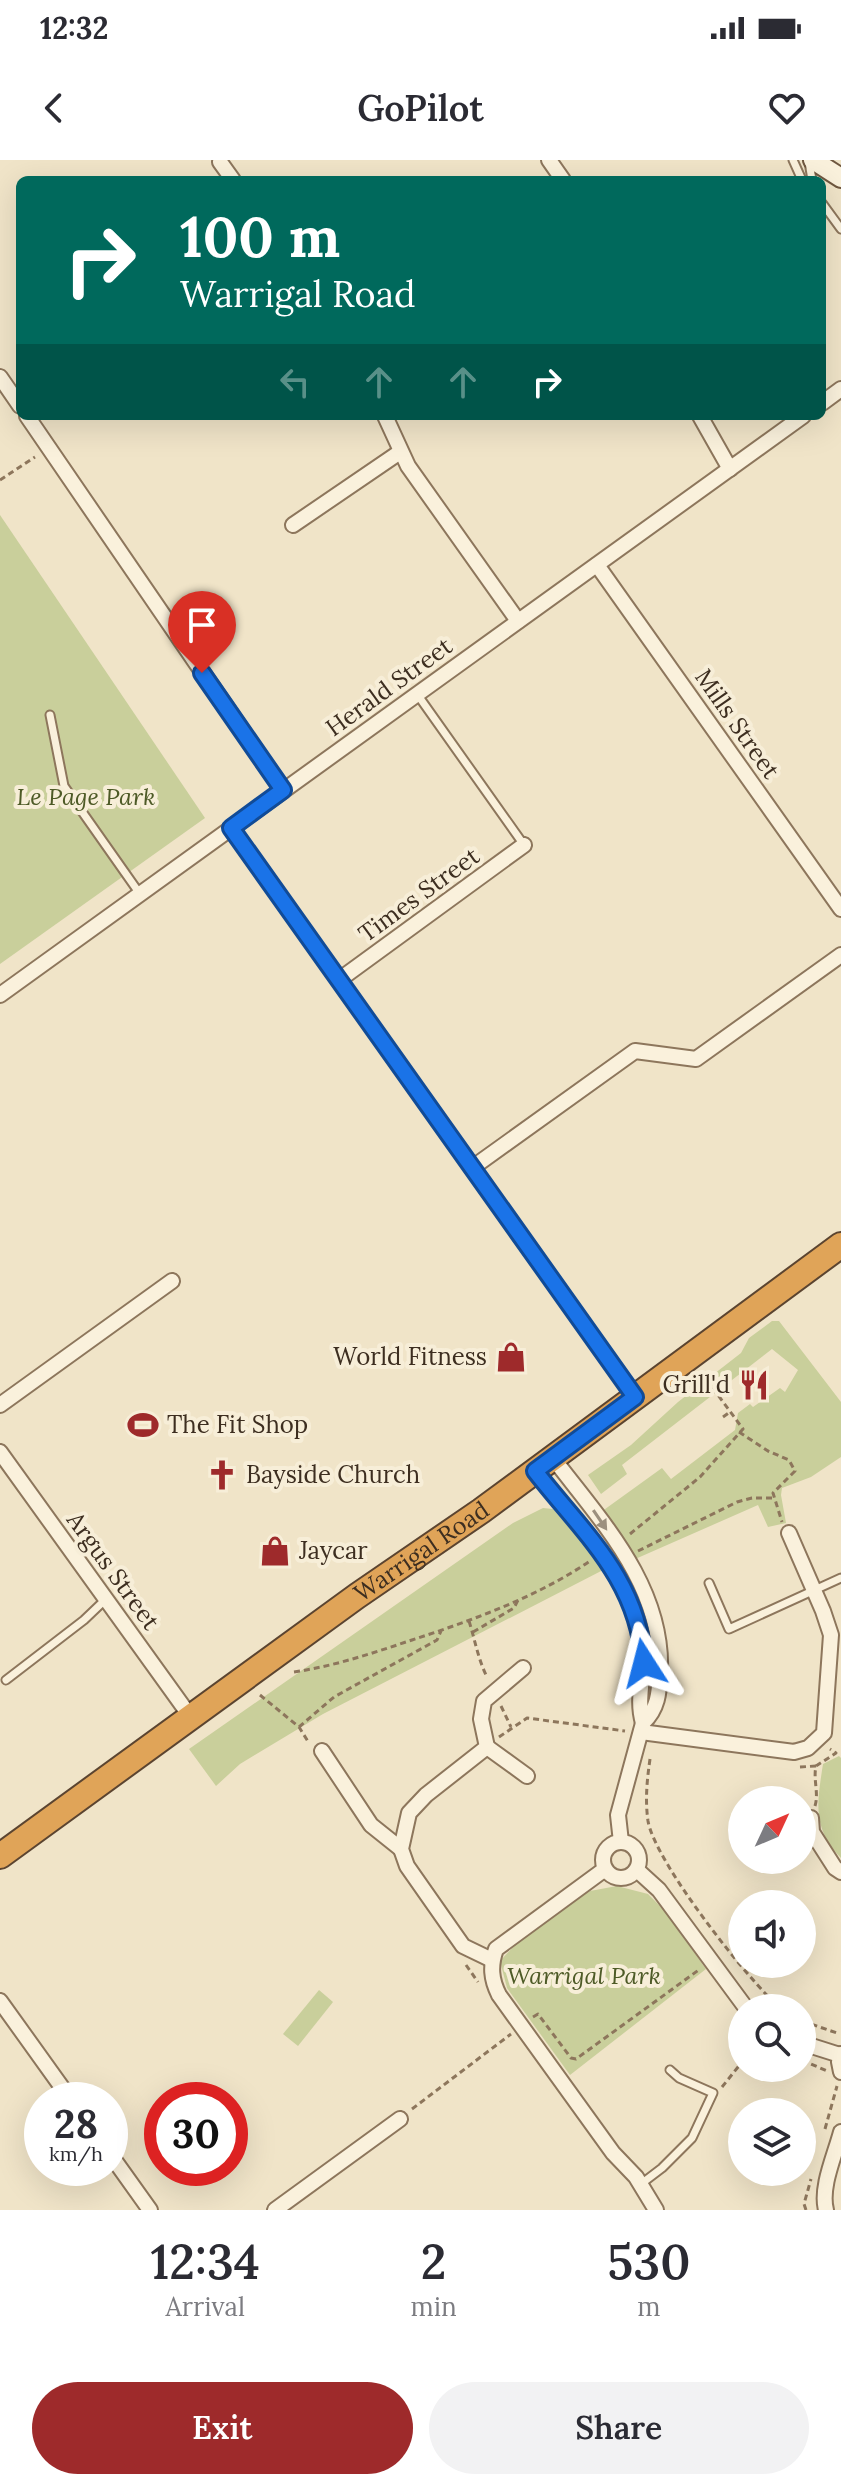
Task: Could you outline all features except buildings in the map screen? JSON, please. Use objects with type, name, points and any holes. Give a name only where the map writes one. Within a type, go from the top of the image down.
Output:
[{"type":"highway","name":"Warrigal Road","points":[[0,1856],[190,1716],[544,1465],[841,1245]]},
{"type":"street","points":[[811,160],[841,178]]},
{"type":"street","points":[[220,162],[230,176]]},
{"type":"street","points":[[0,377],[16,400]]},
{"type":"street","points":[[30,420],[283,790]]},
{"type":"street","points":[[387,420],[400,452],[518,621]]},
{"type":"street","points":[[702,420],[730,469]]},
{"type":"street","name":"Herald Street","points":[[0,995],[797,420]]},
{"type":"street","points":[[293,525],[400,452]]},
{"type":"street","name":"Mills Street","points":[[597,565],[841,909]]},
{"type":"street","points":[[231,828],[635,1397]]},
{"type":"street","name":"Times Street","points":[[339,980],[524,845]]},
{"type":"street","points":[[472,1168],[635,1051],[696,1059],[841,955]]},
{"type":"street","points":[[0,1405],[172,1281]]},
{"type":"street","name":"Argus Street","points":[[0,1452],[190,1716]]},
{"type":"street","points":[[544,1465],[627,1593],[639,1628],[644,1663],[638,1708],[642,1727]]},
{"type":"street","points":[[544,1465],[630,1564],[650,1604],[660,1643],[654,1713],[642,1727],[618,1815],[621,1842]]},
{"type":"street","points":[[642,1727],[794,1752],[818,1741],[824,1733],[827,1716],[831,1635],[789,1533]]},
{"type":"street","points":[[523,1668],[484,1701],[481,1719],[487,1747],[527,1776]]},
{"type":"street","points":[[401,1849],[409,1813],[426,1795],[487,1747]]},
{"type":"street","points":[[322,1751],[371,1825],[401,1849],[407,1866],[463,1946],[492,1960]]},
{"type":"street","points":[[816,1838],[835,1868],[841,1872]]},
{"type":"street","points":[[615,1843],[628,1843],[638,1852],[637,1870],[626,1878],[614,1877],[605,1869],[605,1851],[615,1843]]},
{"type":"street","points":[[605,1869],[506,1939],[496,1949],[492,1960],[492,1979],[499,1995],[613,2153],[641,2184],[656,2210]]},
{"type":"street","points":[[637,1870],[659,1890],[736,1994]]},
{"type":"street","points":[[0,2001],[58,2082]]},
{"type":"street","points":[[816,2047],[841,2054],[837,2077]]},
{"type":"street","points":[[275,2210],[400,2119]]},
{"type":"street","points":[[826,2210],[826,2190],[841,2132]]},
{"type":"street","points":[[128,2179],[150,2210]]},
{"type":"lane","points":[[826,208],[841,229]]},
{"type":"lane","points":[[417,694],[524,845]]},
{"type":"lane","points":[[50,715],[64,786],[140,894]]},
{"type":"lane","points":[[709,1583],[729,1629],[841,1578]]},
{"type":"lane","points":[[6,1680],[84,1620],[106,1599]]},
{"type":"lane","points":[[641,2184],[692,2138],[713,2093],[679,2078],[670,2070]]},
{"type":"path","points":[[0,480],[35,457]]},
{"type":"path","points":[[704,1376],[743,1429],[700,1477],[629,1535],[638,1552],[737,1502],[774,1498]]},
{"type":"path","points":[[723,1417],[730,1412]]},
{"type":"path","points":[[739,1432],[768,1451],[789,1460],[795,1471],[773,1493],[780,1519],[789,1533]]},
{"type":"path","points":[[294,1672],[369,1655],[469,1621],[560,1581],[602,1553]]},
{"type":"path","points":[[473,1632],[514,1608],[519,1598]]},
{"type":"path","points":[[469,1621],[477,1657],[511,1727]]},
{"type":"path","points":[[299,1727],[334,1697],[437,1640],[441,1631]]},
{"type":"path","points":[[260,1695],[299,1727],[313,1747],[322,1751]]},
{"type":"path","points":[[487,1747],[527,1718],[642,1727]]},
{"type":"path","points":[[788,1765],[816,1766],[836,1753],[818,1741]]},
{"type":"path","points":[[651,1756],[646,1786],[649,1823],[662,1854],[699,1911],[764,1994]]},
{"type":"path","points":[[815,1786],[816,1766]]},
{"type":"path","points":[[400,2119],[538,2014],[571,2058],[576,2059],[712,1961]]},
{"type":"path","points":[[816,2026],[837,2033]]},
{"type":"path","points":[[816,2067],[837,2077],[824,2130]]},
{"type":"path","points":[[713,2093],[728,2082]]},
{"type":"path","points":[[806,2210],[804,2204],[809,2186]]},
{"type":"green space","name":"Le Page Park","points":[[0,515],[205,818],[0,964]]},
{"type":"green space","points":[[772,1321],[779,1321],[841,1402],[841,1457],[811,1477],[782,1488],[786,1523],[768,1527],[758,1505],[633,1560],[601,1512],[662,1468],[671,1479],[735,1430],[738,1413],[750,1404],[753,1407],[780,1388],[785,1392],[798,1370],[772,1349],[622,1465],[627,1474],[601,1494],[588,1475],[631,1445],[678,1402],[741,1353],[749,1338]]},
{"type":"green space","points":[[543,1508],[553,1509],[605,1569],[323,1714],[240,1764],[216,1786],[189,1749],[513,1523]]},
{"type":"green space","points":[[839,1756],[841,1858],[825,1836],[818,1803],[823,1764]]},
{"type":"green space","name":"Warrigal Park","points":[[617,1886],[648,1894],[665,1911],[706,1969],[570,2075],[507,1988],[500,1961],[529,1930],[590,1891]]},
{"type":"green space","points":[[319,1990],[333,2002],[298,2046],[283,2034]]},
{"type":"place","name":"World Fitness","points":[[511,1357]]},
{"type":"place","name":"Grill'd","points":[[754,1385]]},
{"type":"place","name":"The Fit Shop","points":[[143,1425]]},
{"type":"place","name":"Bayside Church","points":[[222,1475]]},
{"type":"place","name":"Jaycar","points":[[275,1551]]},
{"type":"route","points":[[202,673],[283,790],[231,828],[635,1397],[535,1471],[602,1553],[620,1580],[633,1607],[644,1663]]}]
